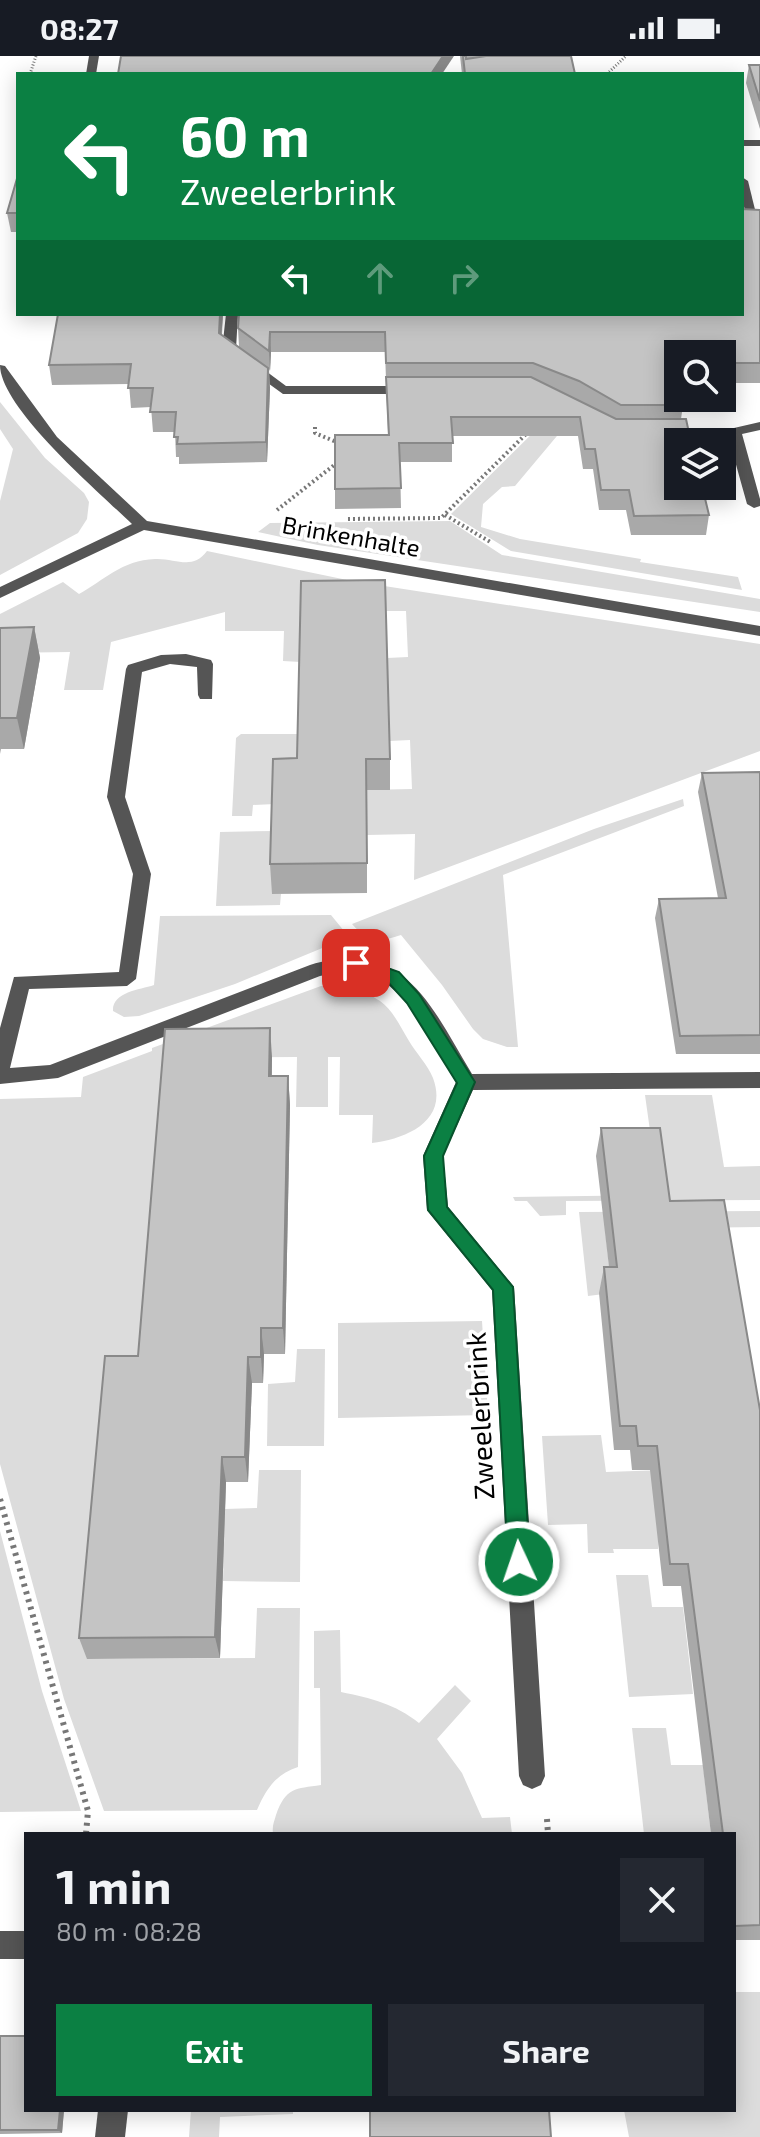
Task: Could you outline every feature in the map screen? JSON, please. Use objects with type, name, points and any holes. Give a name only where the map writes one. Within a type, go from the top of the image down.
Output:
[{"type":"street","points":[[744,198],[755,223]]},
{"type":"street","points":[[232,316],[229,350],[283,390],[424,390]]},
{"type":"street","points":[[0,369],[52,440],[142,525],[0,593]]},
{"type":"street","points":[[736,432],[760,426]]},
{"type":"street","points":[[645,432],[664,432]]},
{"type":"street","points":[[736,439],[754,504]]},
{"type":"street","name":"Brinkenhalte","points":[[142,525],[760,631]]},
{"type":"street","points":[[0,1068],[21,982],[127,979],[142,874],[116,797],[134,669],[164,658],[187,657],[205,664],[206,695]]},
{"type":"street","points":[[0,1076],[51,1073],[317,970],[356,963],[393,977],[413,998],[466,1082],[760,1080]]},
{"type":"street","name":"Zweelerbrink","points":[[466,1082],[433,1156],[438,1210],[503,1287],[532,1776]]},
{"type":"street","points":[[0,1945],[24,1945]]},
{"type":"street","points":[[110,2137],[113,2112]]},
{"type":"path","points":[[609,72],[626,56]]},
{"type":"path","points":[[230,541],[249,519],[268,519],[343,457],[343,444],[315,433],[317,390]]},
{"type":"path","points":[[347,519],[441,518],[528,432]]},
{"type":"path","points":[[0,1499],[88,1811],[86,1832]]},
{"type":"shaded area","points":[[0,402],[45,458],[84,493],[89,502],[87,519],[78,533],[0,575],[0,501],[13,449],[0,429]]},
{"type":"shaded area","points":[[555,411],[567,424],[515,486],[502,487],[483,504],[481,527],[520,539],[738,577],[742,590],[511,551],[451,514]]},
{"type":"shaded area","points":[[450,521],[502,555],[760,599],[760,612],[318,545],[258,532],[270,523]]},
{"type":"shaded area","points":[[207,551],[352,581],[760,644],[760,751],[414,880],[415,834],[367,835],[365,790],[412,789],[410,740],[389,741],[387,658],[408,657],[406,611],[385,611],[301,662],[283,661],[284,631],[225,631],[225,612],[111,642],[103,690],[64,690],[70,652],[0,653],[0,614],[63,582],[79,594],[133,563],[155,559],[196,561]]},
{"type":"shaded area","points":[[241,734],[300,734],[299,788],[275,804],[253,805],[252,816],[232,816],[236,738]]},
{"type":"shaded area","points":[[683,799],[684,806],[503,875],[518,1047],[507,1047],[483,1039],[401,935],[375,939],[352,924],[594,829]]},
{"type":"shaded area","points":[[274,831],[273,894],[281,894],[280,905],[216,906],[220,832]]},
{"type":"shaded area","points":[[331,915],[349,937],[235,984],[139,1016],[124,1017],[113,1011],[122,996],[154,985],[160,916]]},
{"type":"shaded area","points":[[321,986],[359,991],[389,1009],[431,1073],[436,1093],[435,1106],[430,1116],[410,1132],[372,1143],[373,1115],[339,1115],[340,1057],[328,1057],[328,1107],[296,1107],[297,1057],[170,1058],[144,1382],[87,1659],[255,1658],[257,1608],[300,1608],[298,1767],[273,1783],[257,1810],[104,1811],[64,1699],[0,1464],[0,1099],[81,1097],[83,1077],[152,1051],[152,1048]]},
{"type":"shaded area","points":[[645,1095],[712,1095],[724,1167],[760,1166],[760,1200],[566,1201],[566,1215],[540,1216],[527,1201],[515,1201],[513,1197],[659,1195]]},
{"type":"shaded area","points":[[760,1211],[760,1227],[605,1229],[612,1293],[588,1296],[579,1212]]},
{"type":"shaded area","points":[[482,1321],[488,1415],[338,1418],[338,1323]]},
{"type":"shaded area","points":[[297,1349],[325,1349],[324,1446],[267,1446],[268,1384],[295,1382]]},
{"type":"shaded area","points":[[601,1435],[606,1472],[665,1470],[658,1549],[613,1549],[614,1553],[588,1553],[587,1524],[548,1525],[542,1436]]},
{"type":"shaded area","points":[[259,1470],[301,1470],[300,1582],[223,1581],[225,1509],[257,1508]]},
{"type":"shaded area","points":[[0,1531],[42,1691],[81,1811],[0,1812]]},
{"type":"shaded area","points":[[616,1575],[648,1575],[652,1607],[683,1607],[693,1694],[629,1697]]},
{"type":"shaded area","points":[[340,1630],[341,1692],[382,1703],[419,1723],[455,1685],[471,1701],[437,1739],[462,1773],[482,1818],[510,1817],[512,1832],[273,1832],[276,1815],[288,1794],[321,1785],[320,1688],[314,1688],[314,1631]]},
{"type":"shaded area","points":[[632,1728],[666,1728],[671,1765],[703,1765],[711,1832],[644,1832]]},
{"type":"shaded area","points":[[736,1992],[760,1992],[760,2137],[629,2137],[624,2112],[736,2112]]},
{"type":"shaded area","points":[[191,2112],[293,2112],[220,2117],[219,2137],[189,2137]]},
{"type":"building","points":[[121,56],[443,56],[432,72],[118,72]]},
{"type":"building","points":[[463,56],[466,59],[486,56],[571,56],[575,72],[465,72]]},
{"type":"building","points":[[749,65],[760,65],[760,101]]},
{"type":"building","points":[[16,182],[16,213],[7,213]]},
{"type":"building","points":[[744,209],[760,210],[760,363],[736,363],[736,340],[664,340],[664,405],[621,405],[579,381],[533,363],[386,363],[385,332],[270,332],[269,351],[238,328],[239,316],[744,316]]},
{"type":"building","points":[[58,316],[220,316],[219,333],[268,368],[266,442],[177,444],[178,437],[174,437],[176,412],[150,412],[153,388],[128,388],[131,364],[49,365]]},
{"type":"building","points":[[386,377],[531,377],[616,419],[686,419],[688,428],[664,428],[664,500],[705,500],[709,515],[634,516],[629,490],[601,490],[595,449],[585,449],[580,417],[451,417],[453,443],[399,443],[401,488],[335,489],[335,435],[389,435]]},
{"type":"building","points":[[385,580],[390,759],[366,759],[367,863],[270,864],[273,759],[297,758],[301,581]]},
{"type":"building","points":[[34,627],[17,718],[0,718],[0,628]]},
{"type":"building","points":[[760,772],[760,1035],[680,1036],[659,899],[726,898],[702,773]]},
{"type":"building","points":[[270,1028],[269,1076],[288,1076],[283,1328],[261,1328],[261,1357],[248,1357],[245,1457],[222,1457],[215,1637],[79,1638],[105,1356],[138,1356],[165,1029]]},
{"type":"building","points":[[601,1128],[660,1128],[670,1201],[724,1200],[760,1410],[760,1925],[736,1926],[736,1832],[723,1832],[688,1564],[670,1564],[657,1446],[638,1446],[636,1426],[620,1426],[604,1267],[617,1267]]},
{"type":"building","points":[[0,2036],[24,2036],[24,2112],[60,2112],[58,2130],[0,2130]]},
{"type":"building","points":[[370,2112],[549,2112],[551,2137],[370,2137]]},
{"type":"route","points":[[356,963],[393,977],[413,998],[466,1082],[433,1156],[438,1210],[503,1287],[519,1562]]}]
